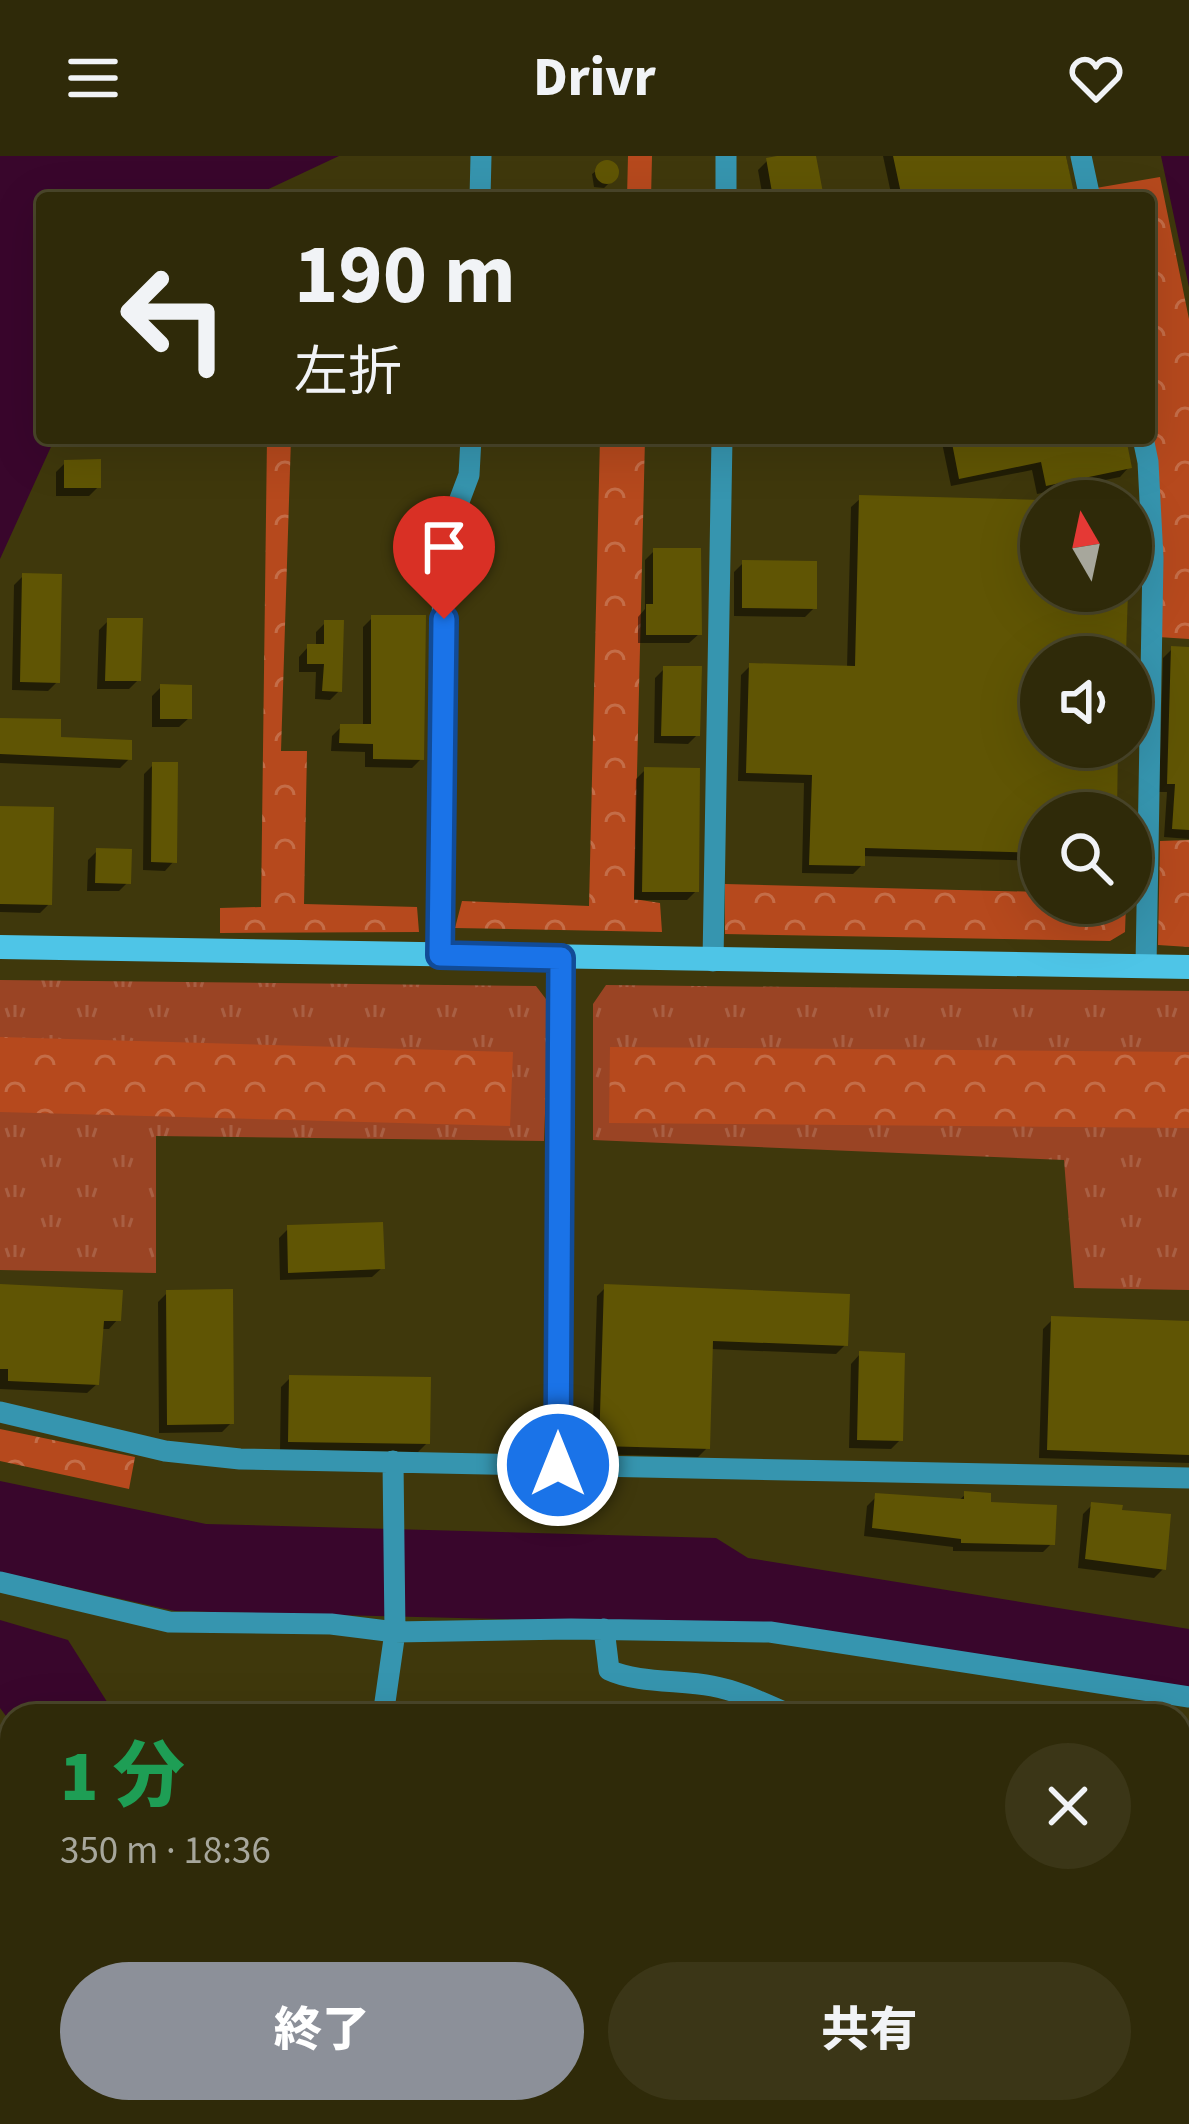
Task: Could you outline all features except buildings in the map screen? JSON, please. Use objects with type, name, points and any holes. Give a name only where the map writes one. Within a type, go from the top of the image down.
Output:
[{"type":"street","points":[[480,192],[482,156]]},
{"type":"street","points":[[726,156],[726,192]]},
{"type":"street","points":[[1082,156],[1089,192]]},
{"type":"street","points":[[440,955],[443,544],[469,475],[471,444]]},
{"type":"street","points":[[713,961],[722,444]]},
{"type":"street","points":[[1144,444],[1153,558],[1146,968]]},
{"type":"street","points":[[0,947],[1189,967]]},
{"type":"street","points":[[558,1465],[561,958]]},
{"type":"street","points":[[0,1412],[166,1451],[240,1459],[1189,1478]]},
{"type":"street","points":[[385,1704],[395,1632],[393,1462]]},
{"type":"street","points":[[0,1582],[169,1622],[331,1624],[395,1632],[770,1632],[1189,1697]]},
{"type":"street","points":[[604,1629],[609,1670],[625,1678],[650,1676],[717,1686],[763,1704]]},
{"type":"green space","points":[[628,156],[652,156],[651,192],[627,192]]},
{"type":"green space","points":[[1160,177],[1189,319],[1189,639],[1158,637],[1155,192],[1097,192],[1096,188]]},
{"type":"green space","points":[[267,444],[291,444],[281,751],[307,751],[304,904],[417,907],[419,932],[220,933],[220,908],[261,907]]},
{"type":"green space","points":[[600,444],[645,444],[634,899],[660,903],[662,932],[455,928],[462,901],[589,906]]},
{"type":"green space","points":[[1189,840],[1189,947],[1158,945],[1160,841]]},
{"type":"green space","points":[[725,884],[1020,891],[1020,924],[1125,924],[1125,932],[1110,941],[725,934]]},
{"type":"green space","points":[[0,980],[536,986],[549,1003],[544,1141],[156,1136],[156,1273],[0,1270]]},
{"type":"green space","points":[[606,985],[1189,991],[1189,1290],[1074,1288],[1064,1160],[593,1140],[593,1004]]},
{"type":"green space","points":[[0,1037],[513,1052],[510,1126],[0,1112]]},
{"type":"green space","points":[[610,1047],[1189,1052],[1189,1128],[609,1123]]},
{"type":"green space","points":[[0,1429],[135,1457],[129,1489],[0,1461]]},
{"type":"shaded area","points":[[0,156],[339,156],[262,192],[36,192],[36,444],[52,444],[0,559]]},
{"type":"shaded area","points":[[1161,156],[1189,156],[1189,287]]},
{"type":"shaded area","points":[[0,1481],[206,1524],[716,1538],[748,1558],[1189,1629],[1189,1689],[781,1626],[175,1611],[0,1572]]},
{"type":"shaded area","points":[[0,1620],[68,1640],[108,1704],[0,1704]]},
{"type":"route","points":[[444,619],[440,955],[561,958],[558,1465]]}]
